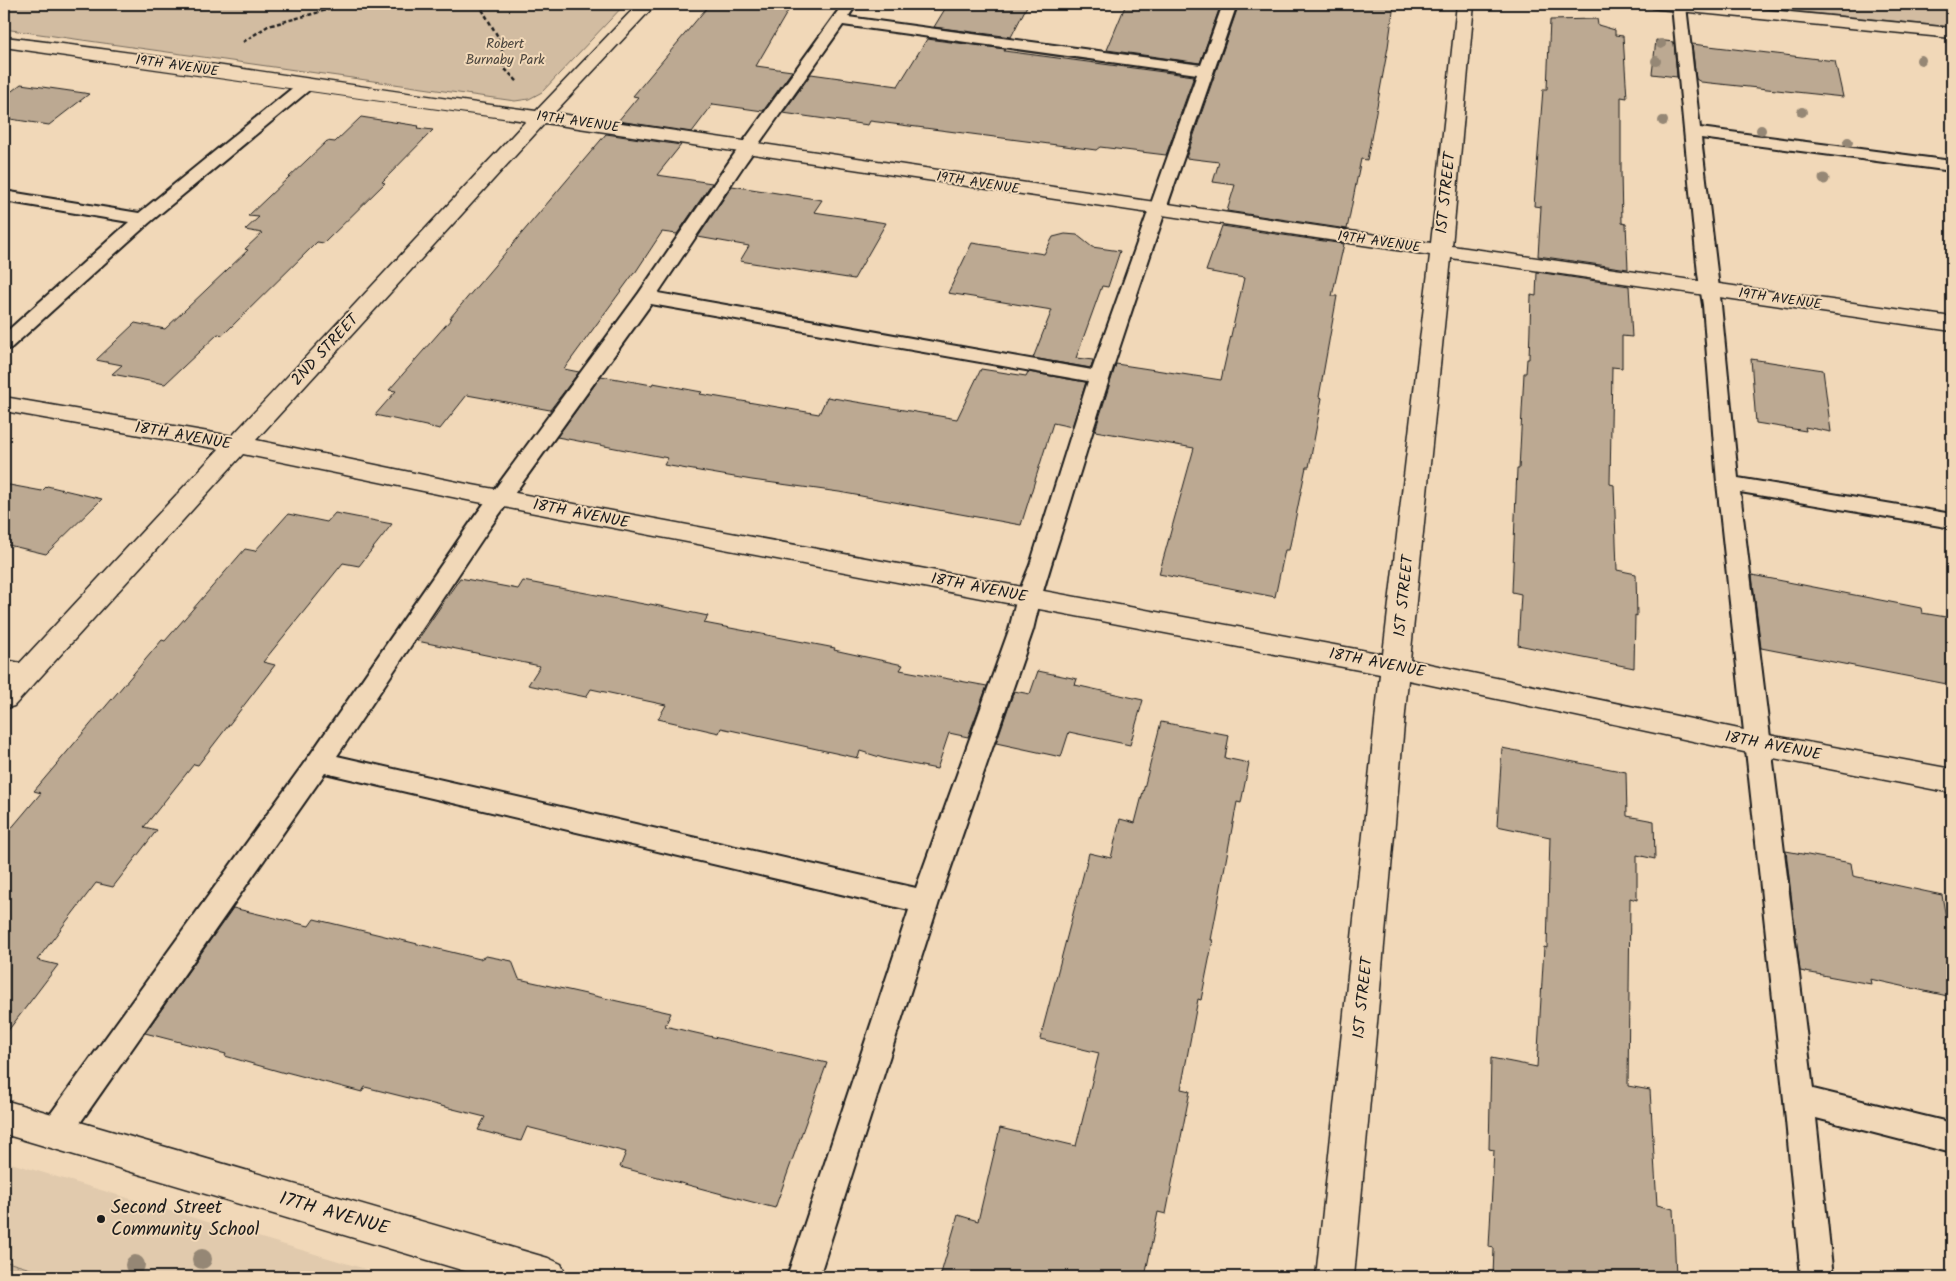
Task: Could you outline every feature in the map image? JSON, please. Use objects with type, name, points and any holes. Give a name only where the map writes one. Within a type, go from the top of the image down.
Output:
[{"type":"street","name":"2ND STREET","points":[[4,698],[647,4]]},
{"type":"street","name":"1ST STREET","points":[[1335,1277],[1396,667],[1466,4]]},
{"type":"street","points":[[1659,4],[1952,33]]},
{"type":"street","name":"19TH AVENUE","points":[[4,42],[307,84],[400,99],[542,117],[1158,210],[1952,324]]},
{"type":"street","name":"18TH AVENUE","points":[[4,404],[237,445],[499,498],[1396,667],[1758,744],[1952,782]]},
{"type":"street","name":"17TH AVENUE","points":[[4,1117],[548,1277]]},
{"type":"lane","points":[[55,1133],[319,762],[499,498],[646,296],[850,4]]},
{"type":"lane","points":[[803,1277],[925,902],[1021,630],[1029,597],[1041,565],[1098,377],[1230,4]]},
{"type":"lane","points":[[1679,6],[1694,132],[1728,483],[1799,1100],[1817,1277]]},
{"type":"lane","points":[[839,20],[1207,71]]},
{"type":"lane","points":[[4,344],[143,219],[307,84]]},
{"type":"lane","points":[[1694,132],[1952,166]]},
{"type":"lane","points":[[4,196],[143,219]]},
{"type":"lane","points":[[646,296],[1098,377]]},
{"type":"lane","points":[[1728,483],[1952,521]]},
{"type":"lane","points":[[4,669],[27,673]]},
{"type":"lane","points":[[319,762],[925,902]]},
{"type":"lane","points":[[1799,1100],[1952,1138]]},
{"type":"path","points":[[238,45],[268,26],[349,4]]},
{"type":"path","points":[[479,4],[501,42],[504,68],[521,85]]},
{"type":"shaded area","name":"Second Street Community School","points":[[4,1161],[392,1277],[4,1277]]},
{"type":"green space","name":"Robert Burnaby Park","points":[[4,4],[625,4],[542,92],[529,99],[515,101],[4,29]]},
{"type":"green space","points":[[1724,4],[1952,4],[1952,27]]},
{"type":"green space","points":[[4,1261],[57,1277],[4,1277]]},
{"type":"building","points":[[710,4],[792,4],[756,66],[792,71],[763,111],[713,104],[692,132],[618,121],[638,97],[633,96]]},
{"type":"building","points":[[948,4],[1028,4],[1011,37],[934,27]]},
{"type":"building","points":[[1126,4],[1221,4],[1200,63],[1107,50]]},
{"type":"building","points":[[1239,4],[1394,4],[1367,160],[1361,159],[1347,229],[1227,211],[1235,185],[1213,182],[1219,162],[1186,158]]},
{"type":"building","points":[[1597,19],[1598,25],[1615,30],[1615,35],[1623,36],[1627,98],[1621,97],[1622,223],[1626,224],[1628,269],[1538,256],[1541,207],[1534,206],[1543,89],[1547,89],[1550,20]]},
{"type":"building","points":[[927,39],[1194,76],[1166,155],[1100,147],[1096,150],[870,121],[868,125],[783,113],[811,74],[898,86]]},
{"type":"building","points":[[1656,40],[1674,42],[1677,77],[1652,74]]},
{"type":"building","points":[[1692,44],[1835,61],[1843,97],[1701,82],[1696,79]]},
{"type":"building","points":[[21,84],[89,94],[49,125],[4,118],[4,97]]},
{"type":"building","points":[[361,117],[433,130],[382,182],[385,183],[324,243],[317,242],[223,335],[218,334],[165,384],[112,374],[122,365],[96,360],[135,323],[165,329],[248,250],[245,249],[262,233],[245,230],[259,217],[248,216],[327,141],[335,142]]},
{"type":"building","points":[[606,134],[681,145],[657,175],[712,183],[677,234],[662,232],[635,273],[564,369],[579,372],[550,410],[467,395],[440,429],[375,415],[396,391],[389,390],[452,318],[450,318]]},
{"type":"building","points":[[732,186],[822,200],[814,212],[886,223],[854,279],[740,261],[749,246],[698,237]]},
{"type":"building","points":[[1222,226],[1344,244],[1332,296],[1337,296],[1319,397],[1322,398],[1309,467],[1306,467],[1289,550],[1285,550],[1275,597],[1159,574],[1194,448],[1095,431],[1116,364],[1221,380],[1244,278],[1206,271]]},
{"type":"building","points":[[1065,234],[1077,235],[1092,247],[1120,251],[1108,287],[1102,286],[1076,358],[1093,360],[1091,368],[1033,358],[1052,310],[948,293],[972,243],[1044,254],[1053,237]]},
{"type":"building","points":[[1537,272],[1629,286],[1632,337],[1622,336],[1622,368],[1612,367],[1610,484],[1614,485],[1617,570],[1636,574],[1637,616],[1635,615],[1634,668],[1518,645],[1521,594],[1512,592],[1517,469],[1519,469],[1524,373],[1526,373],[1527,359],[1529,359],[1531,295],[1536,296]]},
{"type":"building","points":[[1751,359],[1823,370],[1831,432],[1805,427],[1806,431],[1756,423]]},
{"type":"building","points":[[981,369],[1026,376],[1028,372],[1086,382],[1072,427],[1053,423],[1021,525],[839,492],[664,465],[668,458],[557,437],[601,376],[652,385],[653,383],[702,392],[700,394],[819,414],[827,397],[957,419]]},
{"type":"building","points":[[4,484],[42,491],[47,486],[102,499],[46,554],[4,544]]},
{"type":"building","points":[[335,513],[392,524],[359,566],[343,563],[263,662],[275,665],[198,765],[194,764],[144,827],[157,830],[113,887],[96,883],[37,960],[58,965],[4,1036],[4,837],[41,793],[34,791],[162,640],[165,641],[245,549],[255,551],[288,514],[327,522]]},
{"type":"building","points":[[1752,575],[1921,608],[1922,613],[1952,618],[1952,685],[1761,648]]},
{"type":"building","points":[[460,578],[518,589],[523,581],[650,604],[708,616],[704,623],[835,648],[834,650],[903,665],[900,670],[987,686],[968,737],[949,733],[937,769],[886,759],[860,751],[858,758],[721,728],[719,733],[658,719],[666,705],[591,689],[586,697],[528,685],[540,666],[417,641]]},
{"type":"building","points":[[1038,671],[1077,679],[1075,685],[1143,700],[1130,745],[1069,732],[1061,757],[996,743],[1014,691],[1030,694]]},
{"type":"building","points":[[1161,722],[1229,735],[1225,758],[1249,763],[1241,803],[1237,802],[1211,940],[1213,940],[1201,1000],[1198,999],[1181,1089],[1190,1091],[1166,1214],[1158,1212],[1145,1277],[940,1277],[958,1215],[978,1221],[1000,1128],[1076,1146],[1099,1053],[1040,1039],[1089,853],[1111,858],[1120,819],[1135,823]]},
{"type":"building","points":[[1502,748],[1626,772],[1627,816],[1654,821],[1655,859],[1637,855],[1637,900],[1630,898],[1628,1086],[1650,1090],[1657,1205],[1673,1209],[1676,1277],[1493,1277],[1494,1248],[1489,1247],[1494,1150],[1489,1149],[1491,1058],[1537,1067],[1544,947],[1547,948],[1550,837],[1497,826]]},
{"type":"building","points":[[1786,851],[1851,863],[1853,876],[1942,895],[1952,954],[1952,997],[1870,979],[1871,984],[1800,971]]},
{"type":"building","points":[[233,908],[309,926],[314,919],[480,959],[486,956],[512,961],[519,979],[671,1013],[665,1026],[827,1063],[775,1208],[620,1167],[626,1152],[527,1127],[521,1141],[478,1130],[485,1117],[365,1087],[362,1092],[285,1073],[225,1056],[226,1054],[145,1033]]},
{"type":"place","name":"Second Street Community School","points":[[101,1219]]}]
